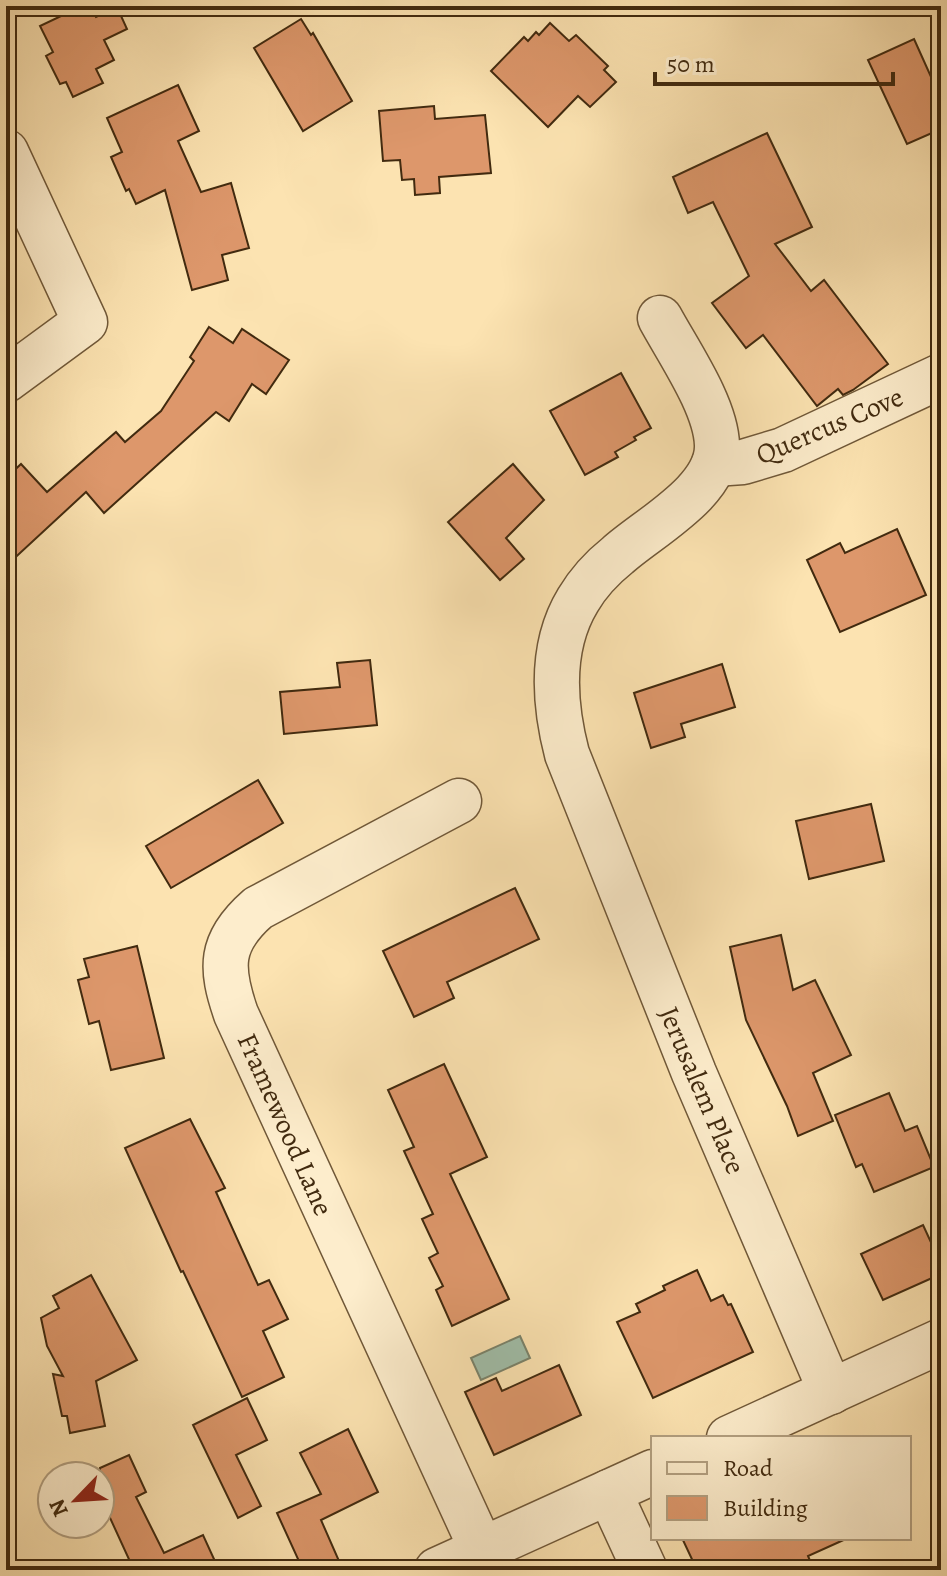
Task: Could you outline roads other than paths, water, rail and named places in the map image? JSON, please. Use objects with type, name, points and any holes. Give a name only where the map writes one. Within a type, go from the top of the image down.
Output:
[{"type":"street","points":[[6,152],[85,322],[6,380]]},
{"type":"street","points":[[660,318],[709,414],[717,447],[714,464]]},
{"type":"street","name":"Quercus Cove","points":[[714,464],[743,462],[783,450],[941,376]]},
{"type":"street","name":"Jerusalem Place","points":[[714,464],[706,479],[681,506],[618,555],[579,597],[569,615],[559,660],[557,698],[562,733],[580,786],[694,1073],[831,1392]]},
{"type":"street","name":"Framewood Lane","points":[[459,801],[258,908],[241,922],[224,956],[227,986],[241,1027],[482,1550]]},
{"type":"street","points":[[733,1436],[941,1341]]},
{"type":"street","points":[[437,1570],[651,1473]]},
{"type":"street","points":[[609,1492],[645,1570]]}]
